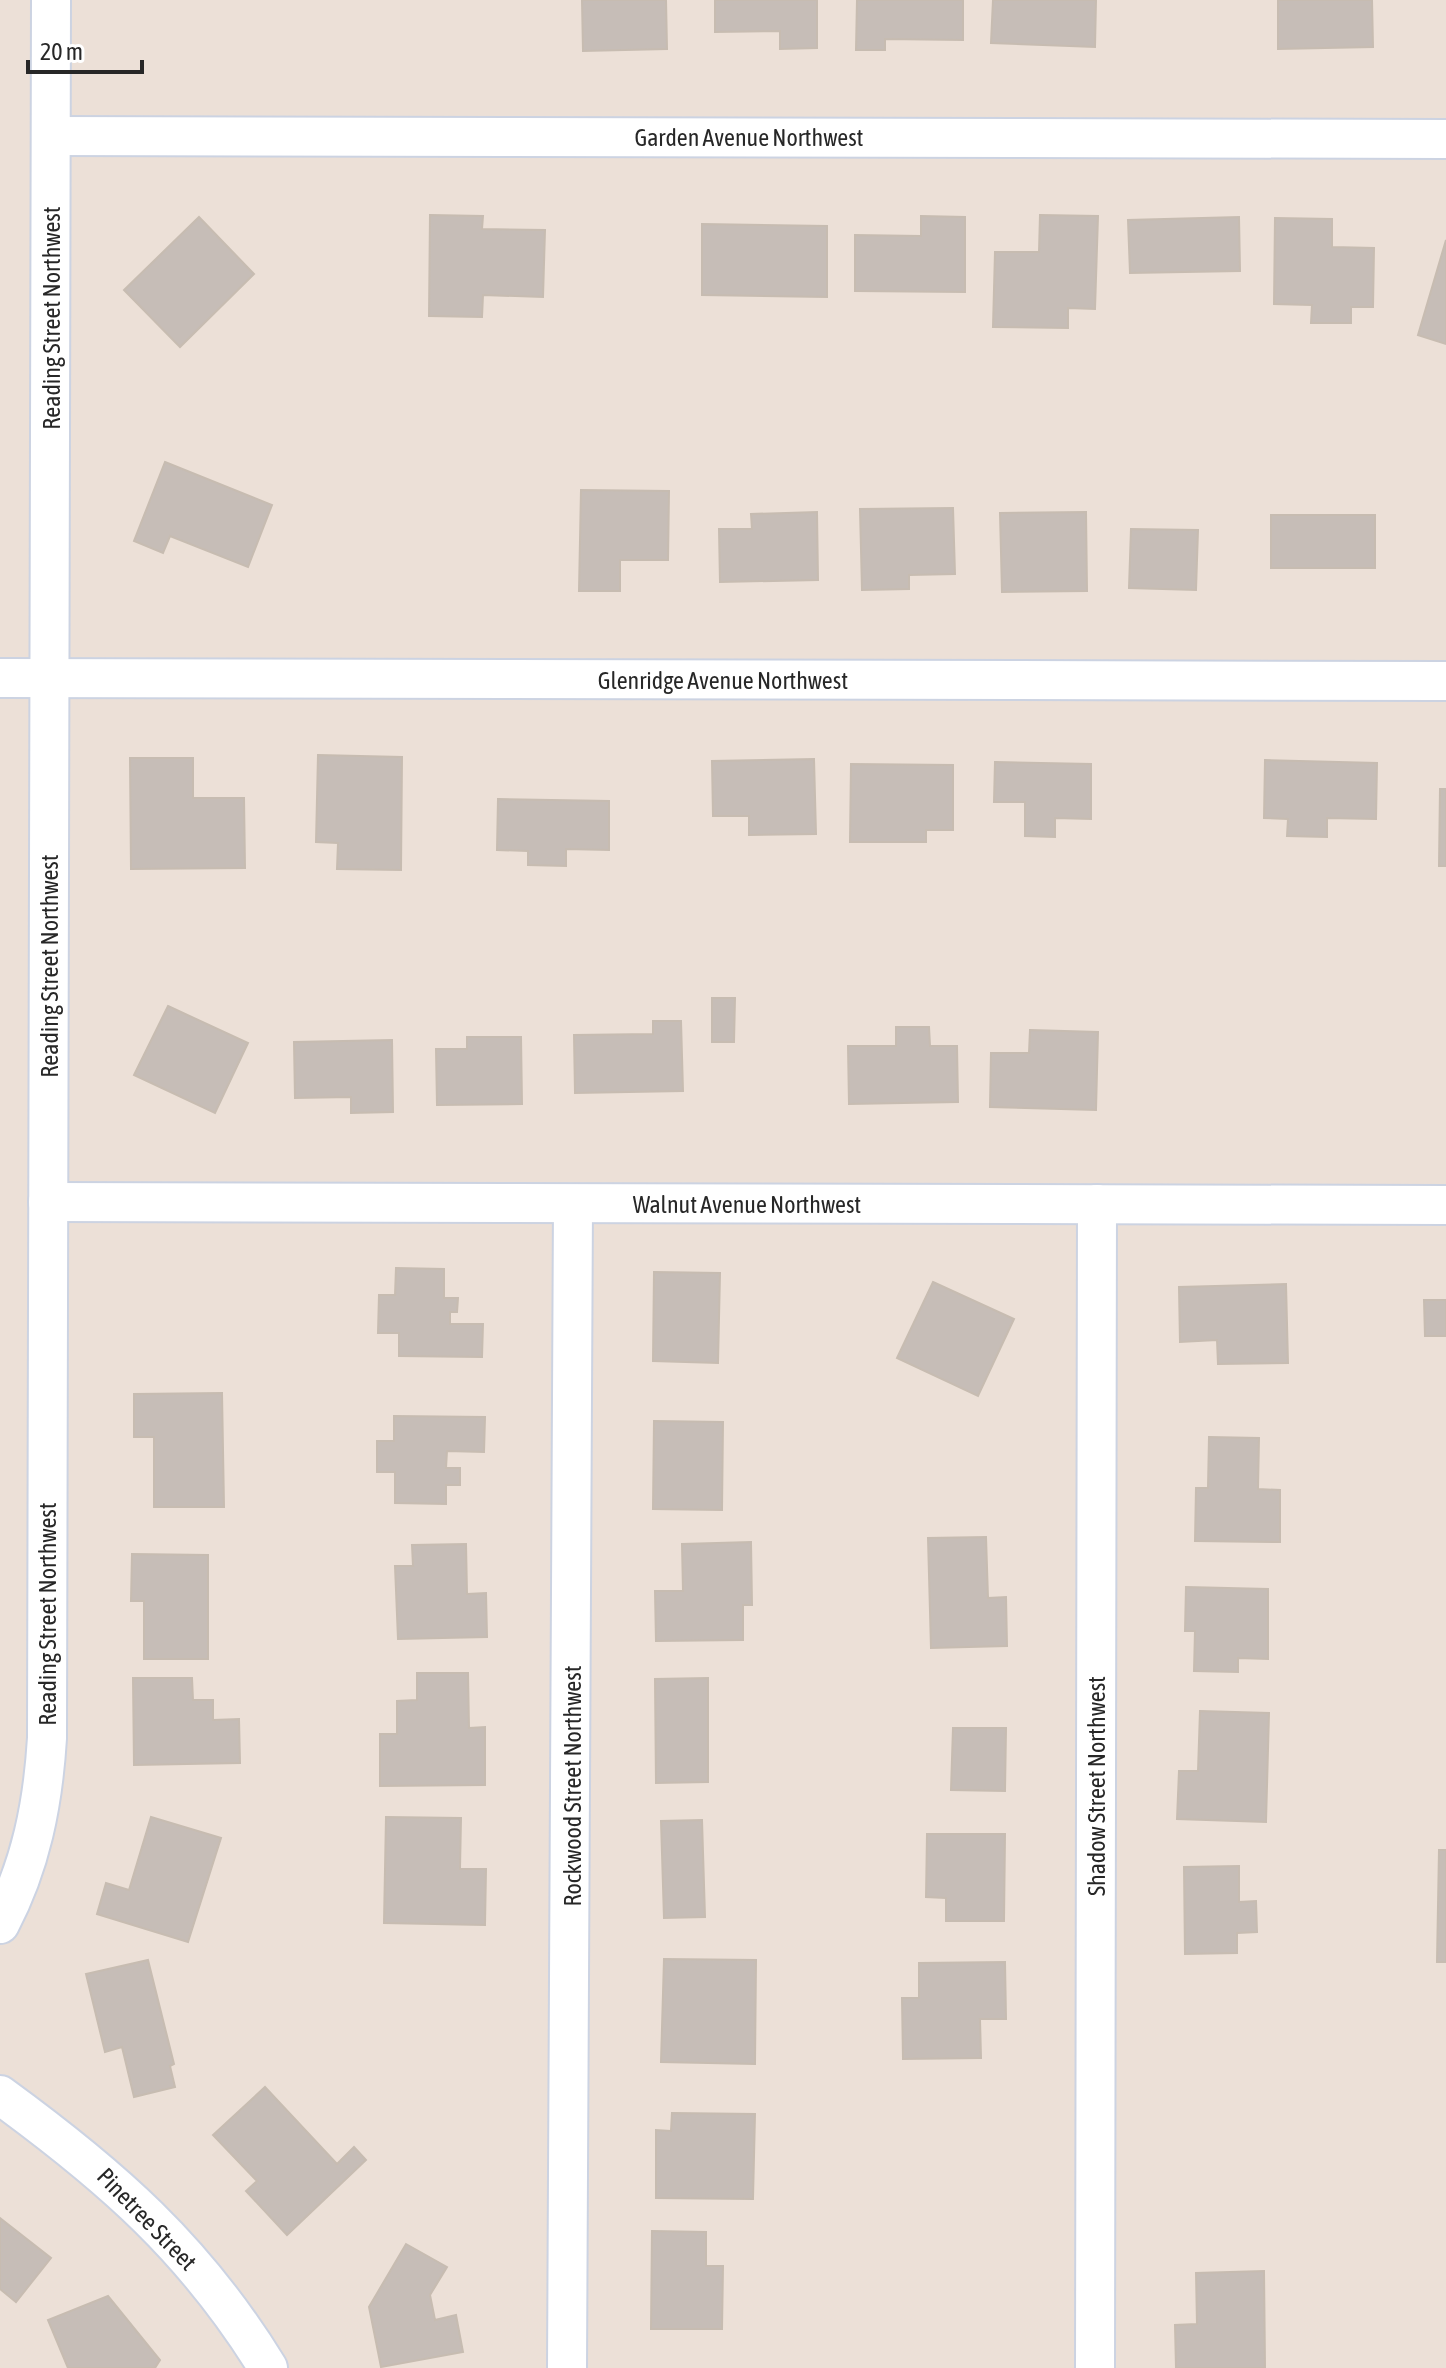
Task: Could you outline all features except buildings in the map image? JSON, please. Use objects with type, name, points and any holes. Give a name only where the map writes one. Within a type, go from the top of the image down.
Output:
[{"type":"street","name":"Reading Street Northwest","points":[[0,1924],[32,1843],[44,1785],[51,0]]},
{"type":"street","name":"Garden Avenue Northwest","points":[[51,136],[1446,139]]},
{"type":"street","name":"Glenridge Avenue Northwest","points":[[0,678],[1446,681]]},
{"type":"street","name":"Walnut Avenue Northwest","points":[[48,1202],[1446,1205]]},
{"type":"street","name":"Rockwood Street Northwest","points":[[567,2368],[573,1204]]},
{"type":"street","name":"Shadow Street Northwest","points":[[1095,2368],[1097,1204]]},
{"type":"street","name":"Pinetree Street","points":[[0,2095],[121,2188],[189,2259],[247,2334],[268,2368]]}]
